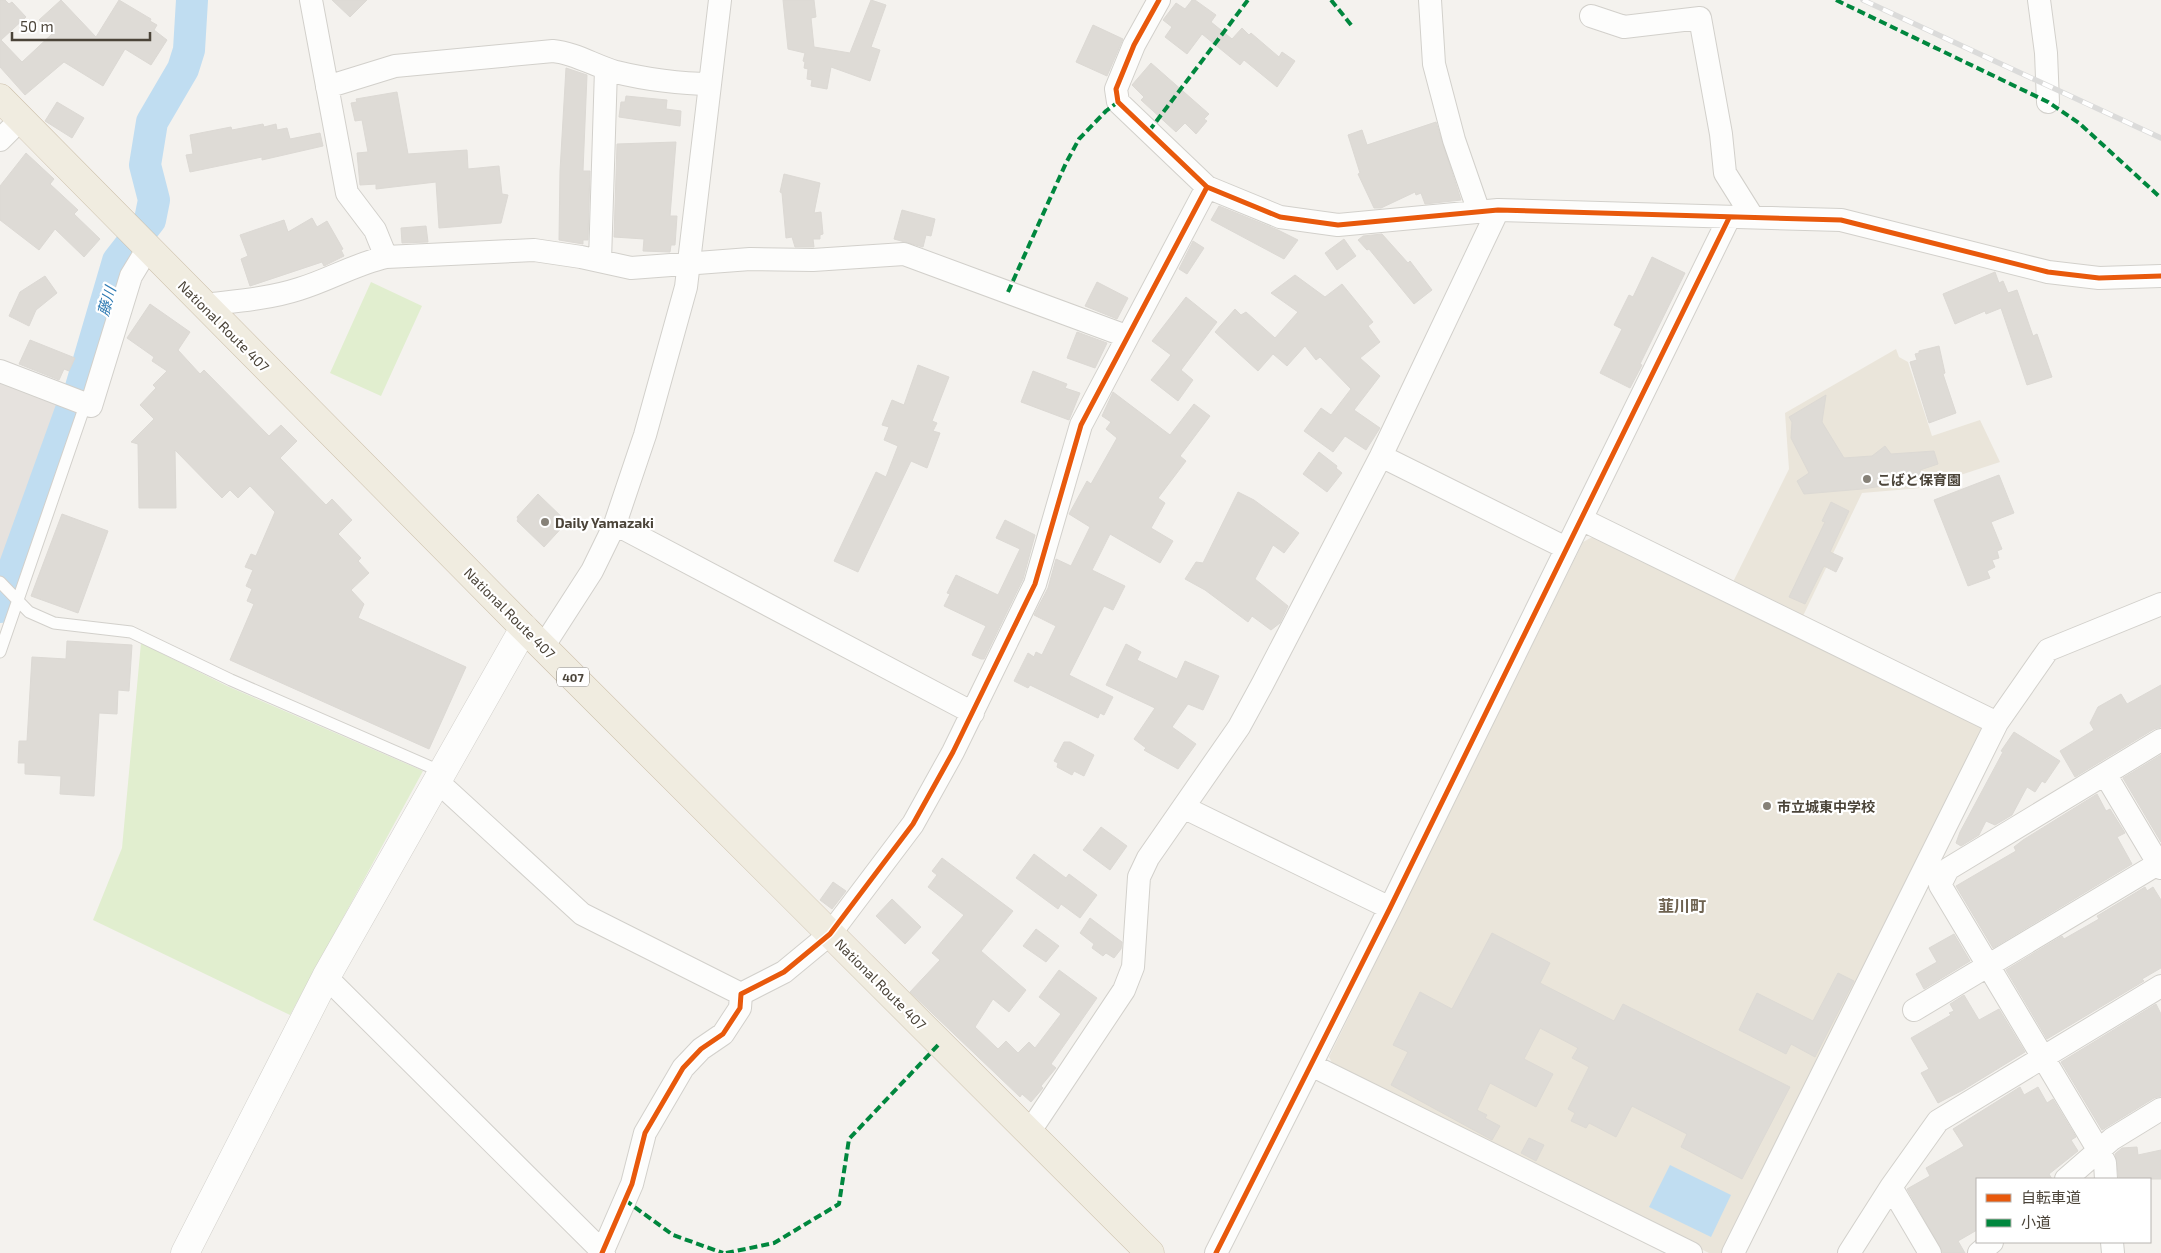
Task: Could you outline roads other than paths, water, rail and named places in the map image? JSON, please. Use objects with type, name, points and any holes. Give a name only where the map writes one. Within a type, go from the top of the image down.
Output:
[{"type":"highway","name":"National Route 407","points":[[0,98],[524,628],[1030,1131],[1137,1248]]},
{"type":"street","points":[[311,0],[347,193],[376,230],[386,257]]},
{"type":"street","points":[[543,647],[592,571],[615,524],[650,416],[686,287],[720,0]]},
{"type":"street","points":[[1159,0],[1134,45],[1116,89],[1118,102],[1207,187],[1280,217],[1338,226],[1488,211],[1729,218],[1752,216],[1841,220],[2048,272],[2099,278],[2161,276]]},
{"type":"street","points":[[1030,1131],[1124,990],[1133,967],[1139,877],[1148,858],[1185,808],[1243,720],[1381,456],[1488,211],[1454,140],[1434,64],[1430,0]]},
{"type":"street","points":[[2039,0],[2046,53],[2048,102]]},
{"type":"street","points":[[1590,16],[1624,26],[1700,18],[1721,134],[1724,173],[1752,216]]},
{"type":"street","points":[[327,88],[395,66],[529,52],[564,52],[606,69],[627,74],[710,84]]},
{"type":"street","points":[[600,261],[606,69]]},
{"type":"street","points":[[0,140],[22,119]]},
{"type":"street","points":[[741,994],[784,972],[830,934],[913,824],[973,713],[1035,584],[1081,425],[1126,336],[1207,187]]},
{"type":"street","points":[[1216,1253],[1390,908],[1729,218]]},
{"type":"street","points":[[0,371],[76,404],[91,406],[131,276],[148,248]]},
{"type":"street","points":[[204,305],[257,298],[300,289],[363,262],[386,257],[534,250],[632,268],[688,262],[750,259],[813,260],[904,254],[1126,336]]},
{"type":"street","points":[[1381,456],[1566,548]]},
{"type":"street","points":[[1581,519],[1997,723]]},
{"type":"street","points":[[615,524],[973,713]]},
{"type":"street","points":[[1733,1253],[1997,723],[2048,650],[2058,644],[2161,604]]},
{"type":"street","points":[[184,1253],[326,977],[524,628]]},
{"type":"street","points":[[2106,1178],[2105,1164],[2099,1151],[1940,885],[1948,869],[2161,740]]},
{"type":"street","points":[[1914,1010],[2160,864],[2105,774]]},
{"type":"street","points":[[440,776],[582,914],[741,994]]},
{"type":"street","points":[[1185,808],[1390,908]]},
{"type":"street","points":[[326,977],[603,1253],[632,1184],[645,1133],[683,1068],[701,1049],[723,1034],[740,1008],[741,994]]},
{"type":"street","points":[[1849,1253],[1891,1188],[1938,1121],[2161,986]]},
{"type":"street","points":[[1311,1066],[1692,1253]]},
{"type":"street","points":[[2067,1178],[2112,1139],[2161,1110]]},
{"type":"street","points":[[1891,1188],[1930,1253]]},
{"type":"street","points":[[1979,1253],[1991,1243]]},
{"type":"lane","points":[[0,652],[18,603],[76,404]]},
{"type":"lane","points":[[0,582],[18,603],[29,612],[54,623],[131,632],[440,776]]},
{"type":"water","points":[[1670,1165],[1731,1195],[1711,1237],[1649,1207]]},
{"type":"waterway","name":"藤川","points":[[0,607],[71,410],[79,394],[118,261],[150,220],[154,200],[145,165],[152,122],[183,69],[189,50],[192,0]]},
{"type":"railway","points":[[1863,0],[2161,138]]},
{"type":"place","name":"こばと保育園","points":[[1867,479]]},
{"type":"place","name":"Daily Yamazaki","points":[[545,522]]},
{"type":"place","name":"市立城東中学校","points":[[1767,806]]},
{"type":"district","name":"韮川町","points":[[1682,905]]}]
